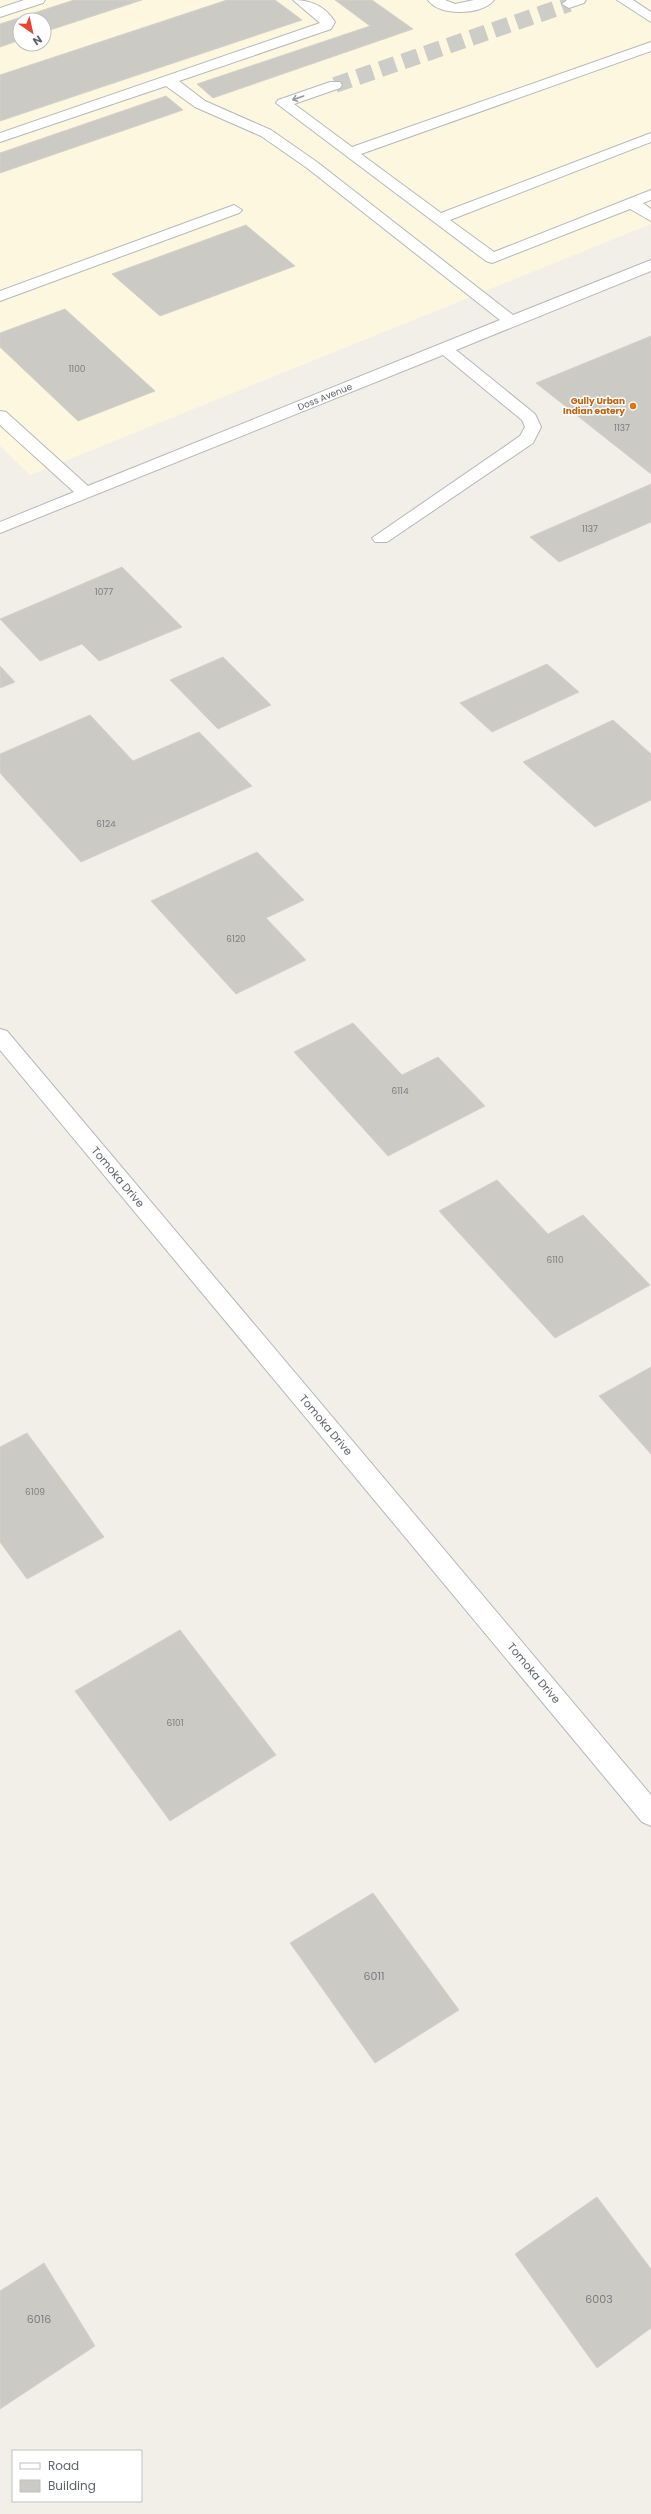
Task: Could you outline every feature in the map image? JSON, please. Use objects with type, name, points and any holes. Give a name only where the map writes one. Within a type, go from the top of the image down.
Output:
[{"type":"street","points":[[0,13],[38,0]]},
{"type":"street","points":[[0,138],[326,26],[328,22],[326,19],[300,0]]},
{"type":"street","points":[[435,0],[453,10],[460,10],[487,0]]},
{"type":"street","points":[[624,0],[651,18]]},
{"type":"street","points":[[350,153],[651,46]]},
{"type":"street","points":[[168,80],[200,104],[266,133],[312,165],[511,322]]},
{"type":"street","points":[[335,85],[283,103],[492,258],[651,194]]},
{"type":"street","points":[[439,218],[651,137]]},
{"type":"street","points":[[631,202],[651,216]]},
{"type":"street","points":[[0,296],[234,210]]},
{"type":"street","name":"Doss Avenue","points":[[0,528],[651,265]]},
{"type":"street","points":[[381,538],[527,439],[533,427],[530,418],[444,348]]},
{"type":"street","points":[[0,416],[86,494]]},
{"type":"street","name":"Tomoka Drive","points":[[0,1036],[651,1814]]},
{"type":"shaded area","points":[[0,0],[651,0],[651,224],[30,475],[0,446]]},
{"type":"building","points":[[74,0],[142,0],[52,29],[52,12],[37,12]]},
{"type":"building","points":[[227,0],[275,0],[302,20],[0,121],[0,75]]},
{"type":"building","points":[[335,0],[372,0],[413,29],[213,98],[197,84],[370,26]]},
{"type":"building","points":[[12,20],[12,43],[0,47],[0,24]]},
{"type":"building","points":[[166,96],[183,110],[0,173],[0,153]]},
{"type":"building","points":[[246,225],[295,266],[160,316],[112,274]]},
{"type":"building","points":[[65,309],[155,391],[78,421],[0,347],[0,333]]},
{"type":"building","points":[[651,336],[651,474],[536,383]]},
{"type":"building","points":[[651,484],[651,522],[559,562],[530,537]]},
{"type":"building","points":[[122,567],[182,627],[99,661],[82,644],[40,661],[0,619]]},
{"type":"building","points":[[223,657],[271,705],[218,729],[170,680]]},
{"type":"building","points":[[547,664],[579,692],[492,732],[460,703]]},
{"type":"building","points":[[0,666],[15,682],[0,688]]},
{"type":"building","points":[[90,715],[133,761],[199,732],[252,786],[81,862],[0,773],[0,754]]},
{"type":"building","points":[[613,720],[651,754],[651,800],[595,827],[523,762]]},
{"type":"building","points":[[257,852],[304,900],[266,918],[306,960],[236,994],[151,901]]},
{"type":"building","points":[[353,1023],[402,1075],[438,1057],[485,1106],[388,1156],[294,1052]]},
{"type":"building","points":[[497,1180],[548,1234],[583,1215],[650,1285],[555,1338],[439,1211]]},
{"type":"building","points":[[651,1367],[651,1454],[599,1396]]},
{"type":"building","points":[[27,1433],[104,1537],[27,1579],[0,1542],[0,1447]]},
{"type":"building","points":[[180,1630],[276,1755],[170,1821],[75,1691]]},
{"type":"building","points":[[373,1893],[459,2010],[375,2063],[290,1943]]},
{"type":"building","points":[[597,2197],[651,2269],[651,2328],[597,2368],[515,2254]]},
{"type":"building","points":[[44,2263],[95,2346],[0,2409],[0,2291]]},
{"type":"tunnel","points":[[335,85],[569,4]]},
{"type":"place","name":"Gully Urban Indian eatery","points":[[633,406]]}]
